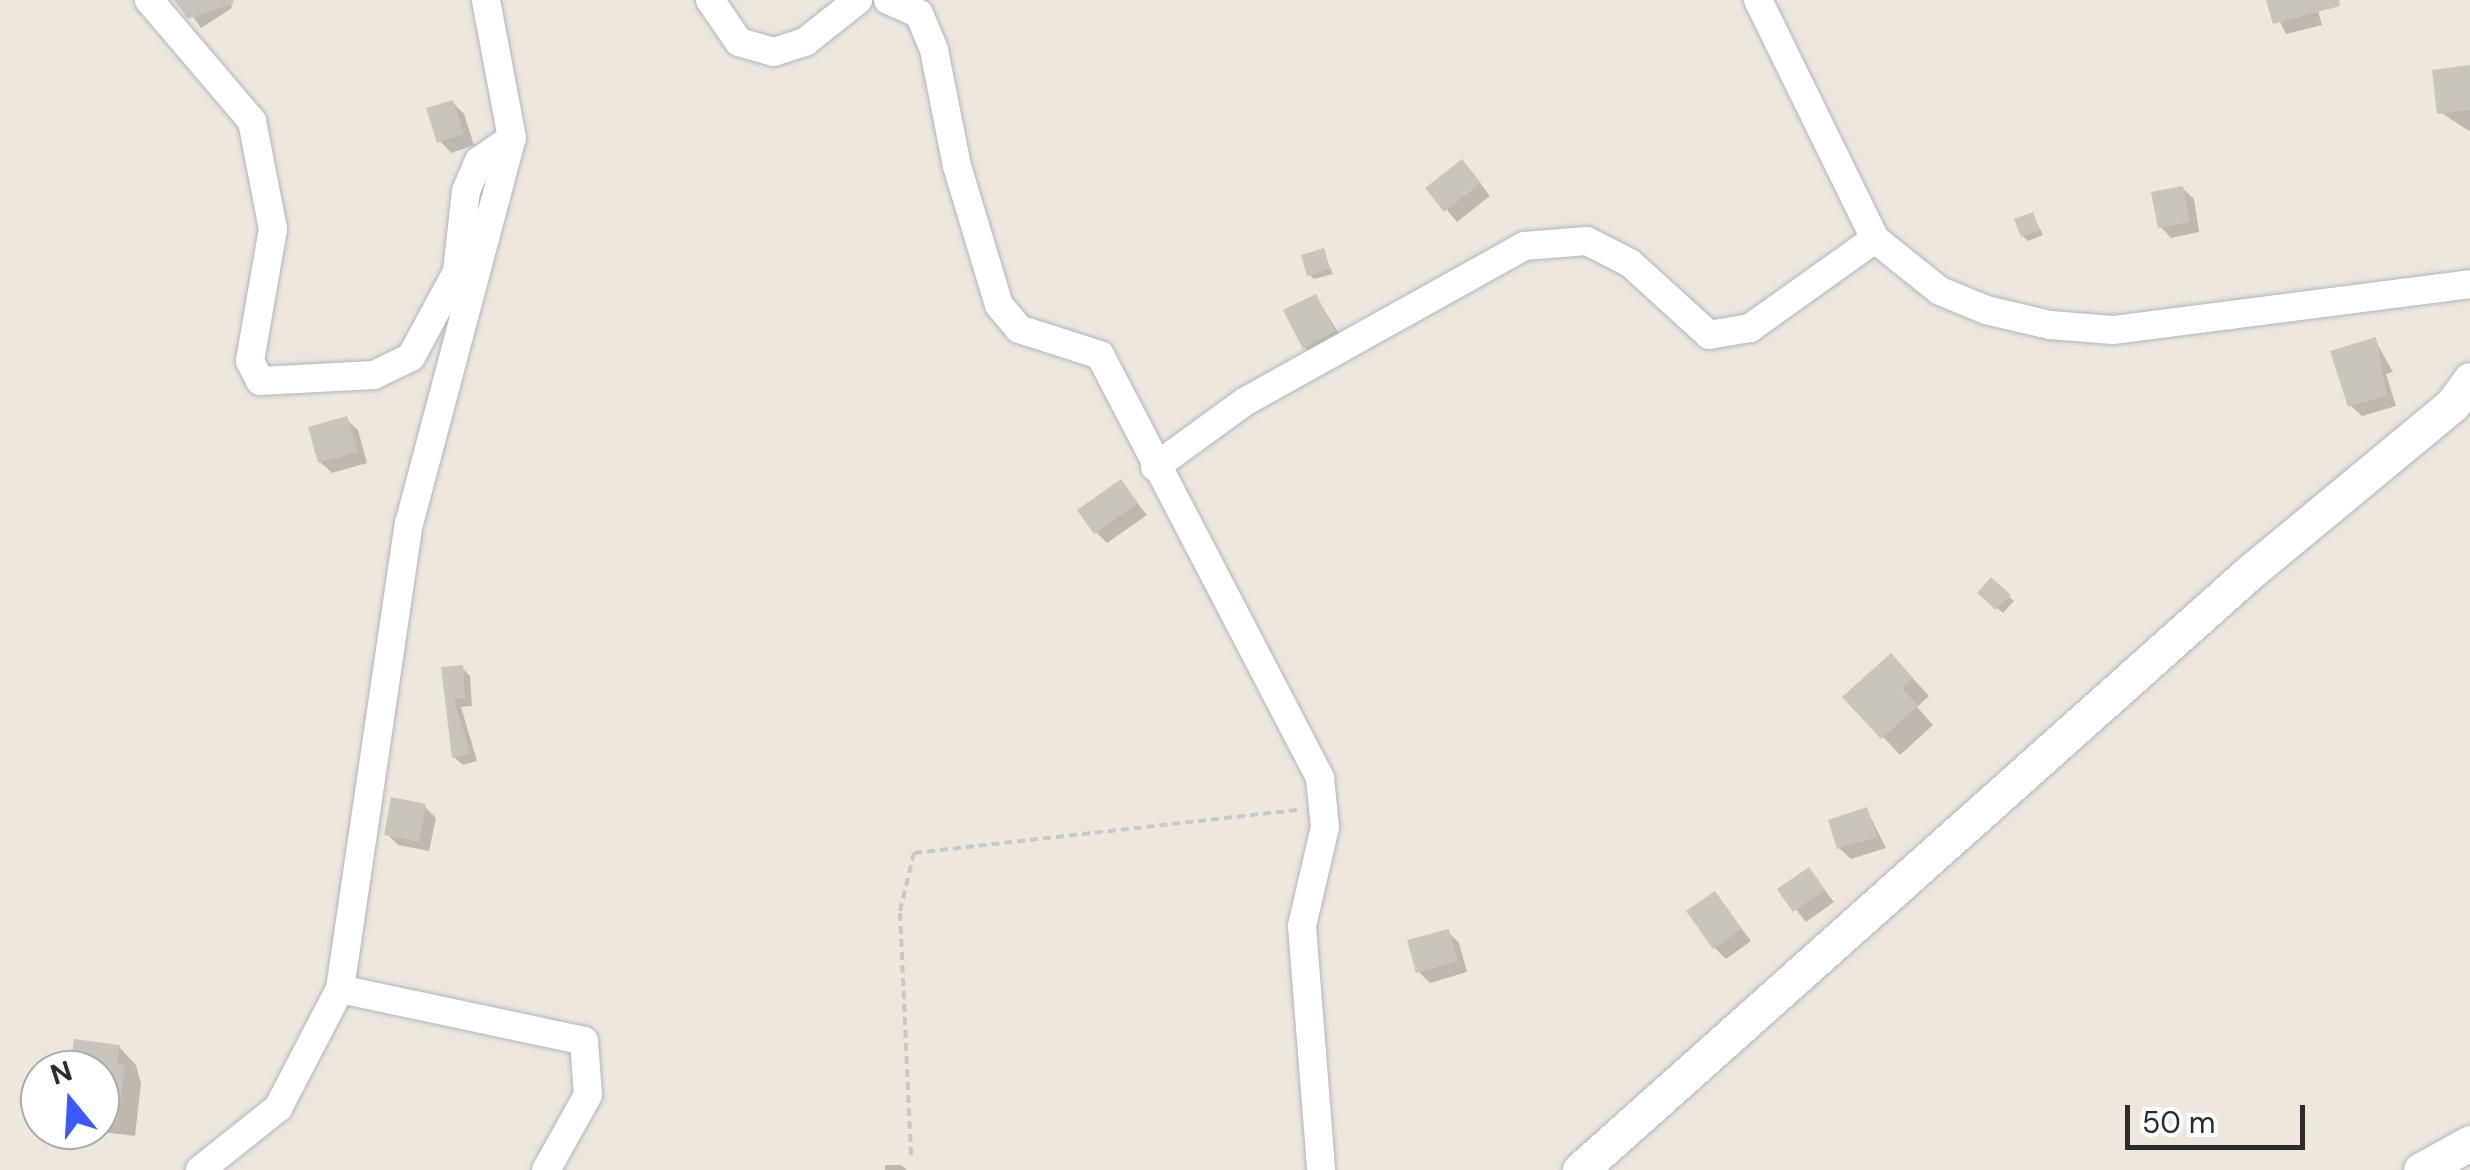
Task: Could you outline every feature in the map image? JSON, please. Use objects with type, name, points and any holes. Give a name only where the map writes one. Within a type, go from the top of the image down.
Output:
[{"type":"street","points":[[149,0],[252,122],[273,229],[250,361],[260,380],[374,376],[411,357],[456,272],[466,191],[479,161],[512,138]]},
{"type":"street","points":[[200,1170],[278,1108],[340,989],[409,524],[512,138],[486,0]]},
{"type":"street","points":[[710,0],[739,42],[774,52],[806,42],[858,0]]},
{"type":"street","points":[[888,0],[919,14],[934,50],[957,166],[999,305],[1020,329],[1100,355],[1155,468],[1304,740],[1320,778],[1319,807],[1325,827],[1302,926],[1322,1170]]},
{"type":"street","points":[[1758,0],[1875,240],[1940,291],[1986,310],[2066,326],[2113,330],[2470,284]]},
{"type":"street","points":[[1155,468],[1246,400],[1524,246],[1587,241],[1630,263],[1709,334],[1750,328],[1875,240]]},
{"type":"street","points":[[1580,1170],[2250,572],[2452,405],[2470,380]]},
{"type":"street","points":[[340,989],[584,1041],[588,1094],[546,1170]]},
{"type":"street","points":[[2421,1170],[2470,1143]]},
{"type":"path","points":[[911,1155],[900,911],[914,853],[1319,807]]},
{"type":"building","points":[[174,0],[233,0],[234,3],[188,19]]},
{"type":"building","points":[[2266,0],[2339,0],[2340,6],[2273,24]]},
{"type":"building","points":[[2470,65],[2470,110],[2437,114],[2432,70]]},
{"type":"building","points":[[453,100],[464,134],[437,143],[426,108]]},
{"type":"building","points":[[1462,159],[1481,183],[1444,212],[1425,188]]},
{"type":"building","points":[[2183,186],[2190,222],[2158,228],[2151,192]]},
{"type":"building","points":[[2033,212],[2040,230],[2021,237],[2014,219]]},
{"type":"building","points":[[1324,248],[1330,269],[1307,276],[1301,255]]},
{"type":"building","points":[[1316,294],[1335,331],[1303,349],[1283,310]]},
{"type":"building","points":[[2376,337],[2387,395],[2348,407],[2330,351]]},
{"type":"building","points":[[347,416],[358,452],[318,463],[308,427]]},
{"type":"building","points":[[1121,479],[1138,503],[1094,534],[1077,510]]},
{"type":"building","points":[[1991,577],[2011,595],[1996,610],[1977,593]]},
{"type":"building","points":[[1891,653],[1913,678],[1902,688],[1918,706],[1881,739],[1842,697]]},
{"type":"building","points":[[463,665],[465,698],[454,699],[470,753],[452,758],[441,667]]},
{"type":"building","points":[[391,797],[426,804],[419,842],[384,835]]},
{"type":"building","points":[[1867,807],[1877,837],[1837,849],[1828,820]]},
{"type":"building","points":[[1809,867],[1825,890],[1793,912],[1777,889]]},
{"type":"building","points":[[1715,891],[1742,929],[1713,949],[1686,911]]},
{"type":"building","points":[[1449,929],[1458,961],[1416,973],[1407,940]]},
{"type":"building","points":[[74,1039],[120,1045],[119,1050],[73,1050]]},
{"type":"building","points":[[120,1064],[125,1065],[120,1104]]}]
